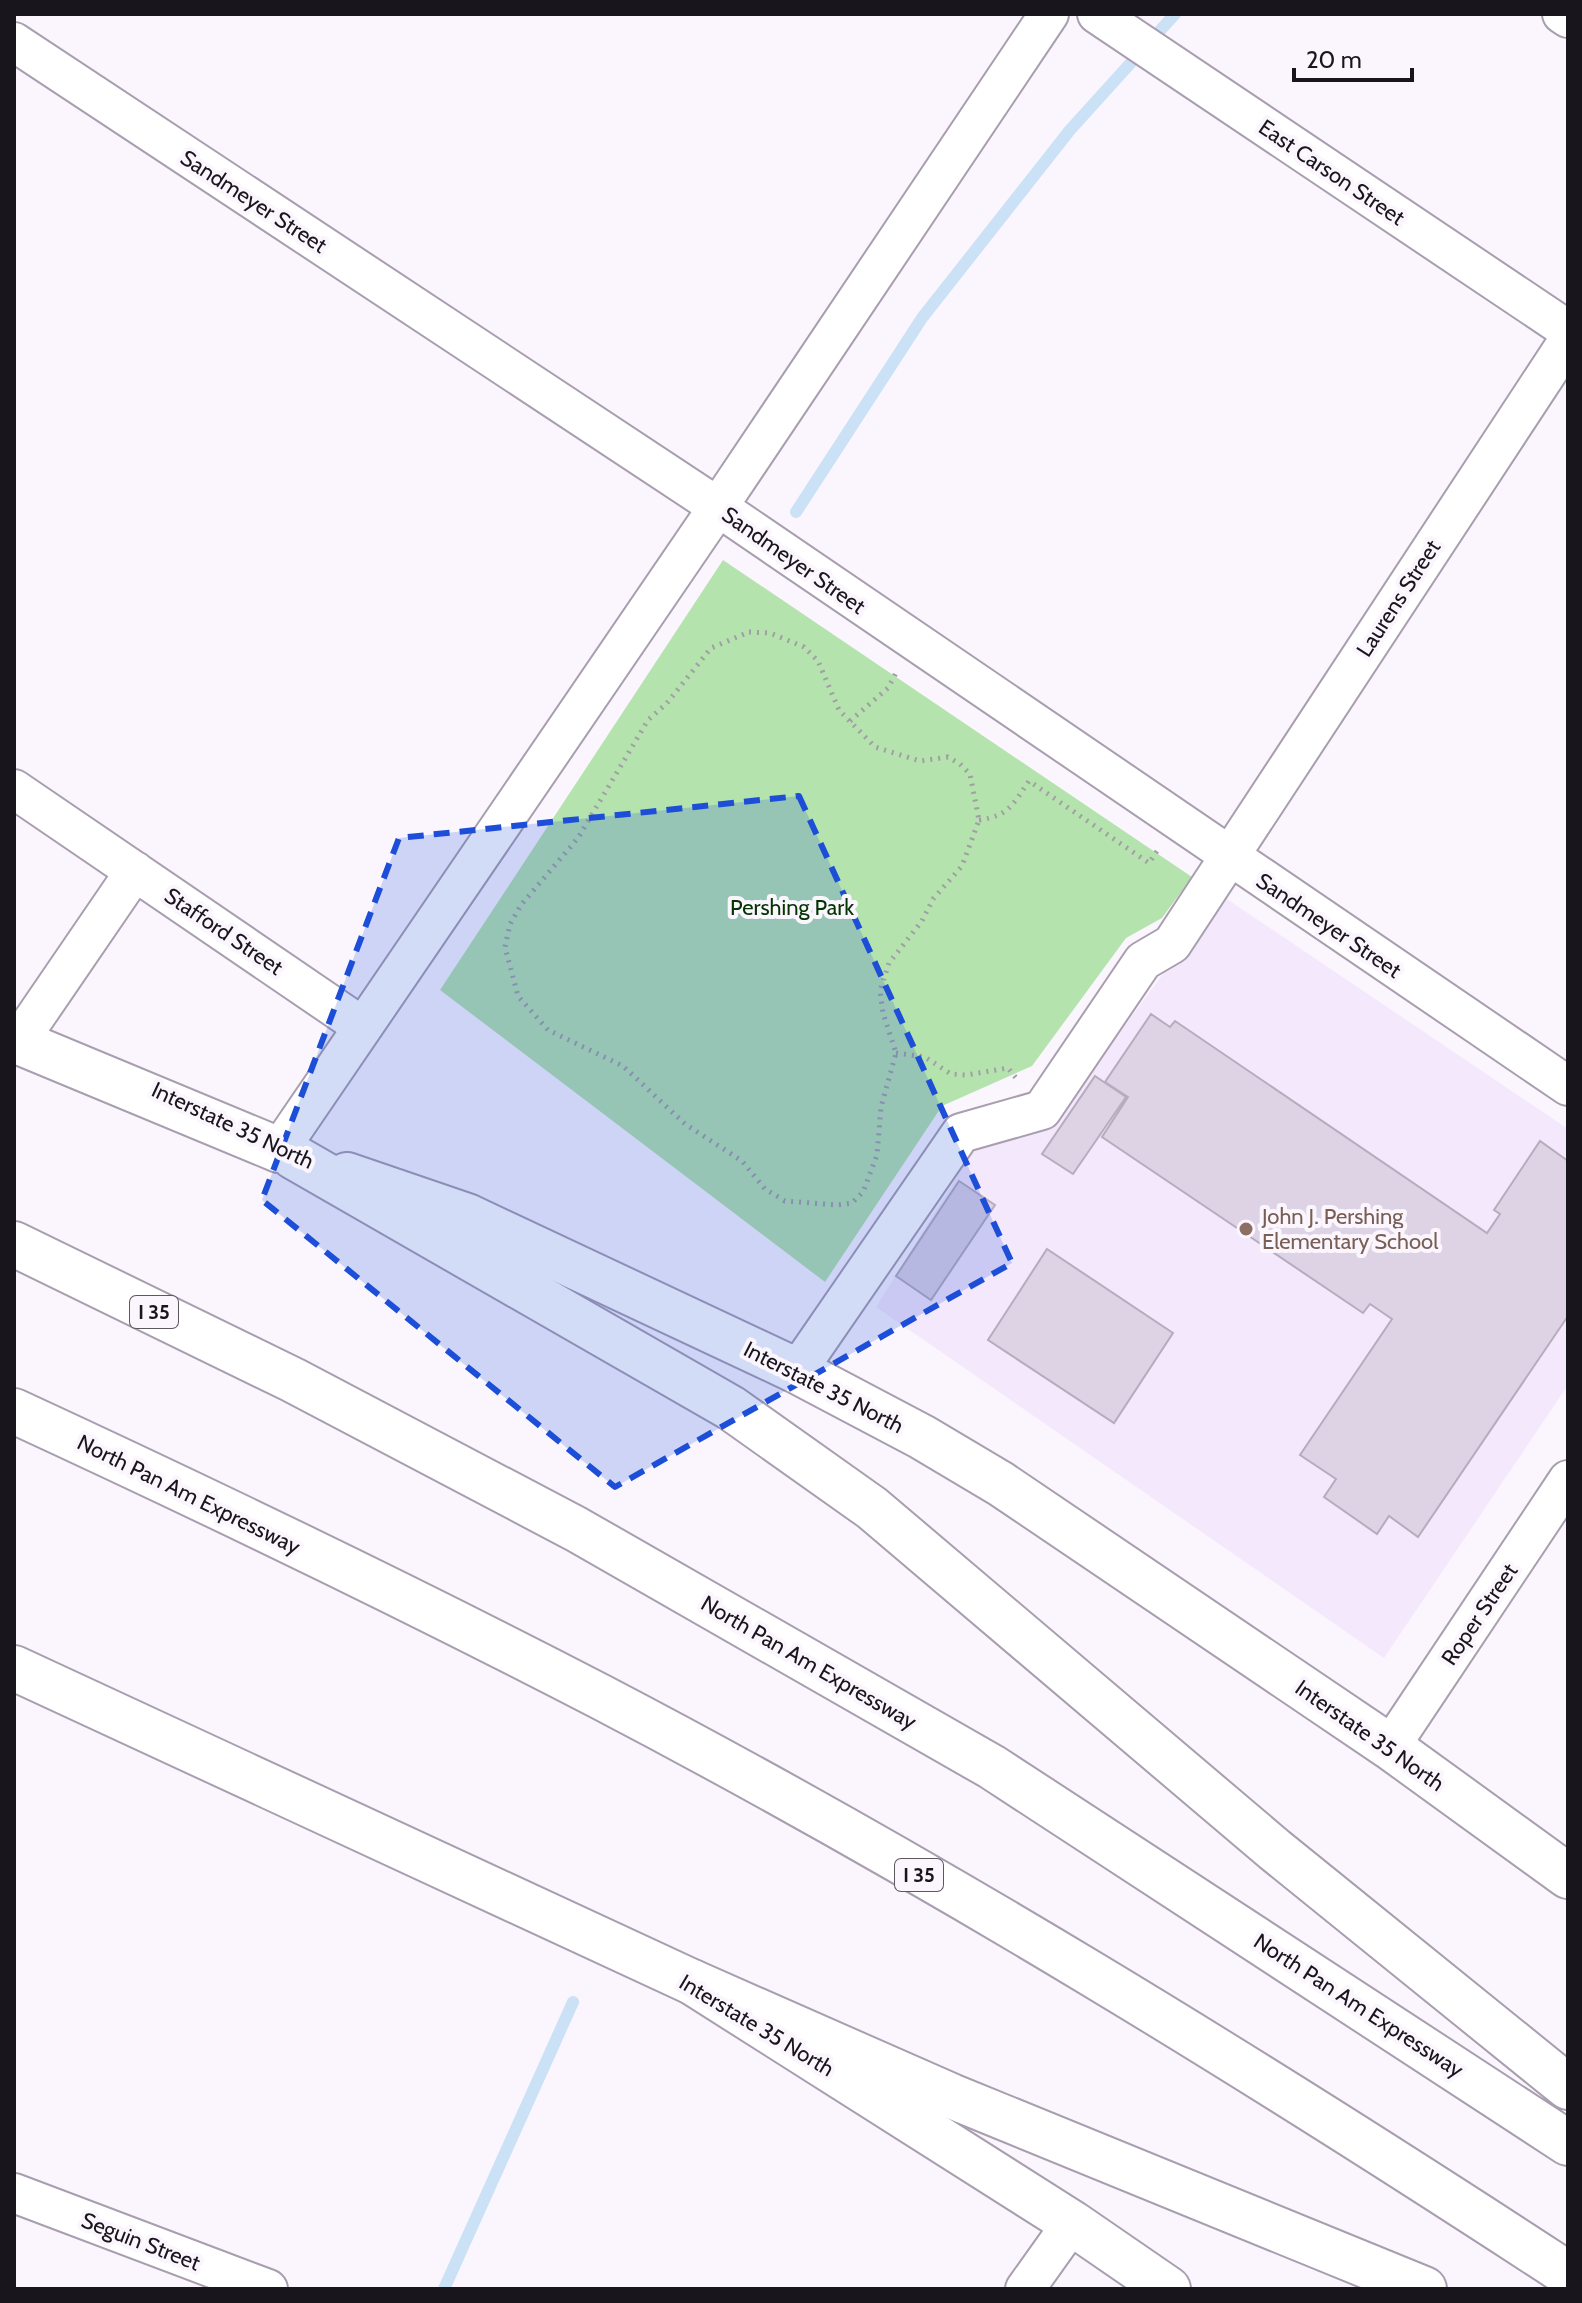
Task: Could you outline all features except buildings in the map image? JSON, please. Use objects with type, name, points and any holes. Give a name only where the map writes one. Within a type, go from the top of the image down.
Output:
[{"type":"main road","points":[[19,1028],[287,1153],[718,1400],[872,1508],[1275,1850],[1568,2087]]},
{"type":"main road","name":"Interstate 35 North","points":[[287,1153],[467,1216],[797,1371],[1001,1484],[1390,1747],[1568,1876]]},
{"type":"main road","name":"North Pan Am Expressway","points":[[14,1244],[293,1380],[576,1529],[992,1767],[1568,2143]]},
{"type":"main road","name":"North Pan Am Expressway","points":[[14,1411],[245,1521],[604,1699],[780,1795],[1117,1989],[1336,2123],[1568,2274]]},
{"type":"main road","name":"Interstate 35 North","points":[[14,1668],[692,1982],[1072,2223],[1168,2289]]},
{"type":"main road","points":[[692,1982],[1096,2157],[1424,2289]]},
{"type":"street","points":[[287,1153],[363,1027],[1049,14]]},
{"type":"street","points":[[1562,14],[1568,18]]},
{"type":"street","name":"East Carson Street","points":[[1109,22],[1568,330]]},
{"type":"street","name":"Sandmeyer Street","points":[[14,42],[718,507],[1568,1086]]},
{"type":"street","name":"Laurens Street","points":[[1042,1110],[1143,961],[1172,944],[1568,341]]},
{"type":"street","name":"Stafford Street","points":[[14,789],[363,1027]]},
{"type":"street","points":[[19,1028],[135,871]]},
{"type":"street","points":[[797,1371],[961,1133],[1042,1110]]},
{"type":"street","name":"Roper Street","points":[[1390,1747],[1568,1480]]},
{"type":"street","name":"Seguin Street","points":[[14,2193],[268,2289]]},
{"type":"street","points":[[1025,2289],[1072,2223]]},
{"type":"path","points":[[749,632],[789,638],[818,661],[839,710],[861,736],[895,755],[920,761],[948,757],[960,764],[970,774],[979,820],[962,866],[933,899],[922,921],[889,963],[880,991],[883,1013],[896,1053],[881,1107],[877,1155],[863,1192],[852,1203],[837,1205],[785,1201],[765,1189],[742,1161],[685,1124],[623,1066],[548,1030],[518,996],[505,947],[510,924],[521,905],[578,838],[630,746],[711,648],[749,632]]},
{"type":"path","points":[[850,721],[888,688],[914,643]]},
{"type":"path","points":[[979,820],[999,817],[1008,811],[1029,781],[1149,863],[1177,821]]},
{"type":"path","points":[[896,1053],[925,1057],[951,1074],[966,1075],[1008,1068],[1042,1110]]},
{"type":"highlighted area","points":[[799,796],[1012,1263],[615,1487],[262,1200],[399,838]]},
{"type":"shaded area","name":"John J. Pershing Elementary School","points":[[1221,895],[1568,1129],[1568,1385],[1384,1658],[876,1307],[973,1151],[1059,1115]]},
{"type":"green space","name":"Pershing Park","points":[[723,560],[1192,877],[1162,918],[1126,938],[1032,1066],[942,1106],[825,1282],[440,990]]},
{"type":"waterway","points":[[796,512],[922,318],[1070,130],[1175,14]]},
{"type":"waterway","points":[[444,2289],[573,2002]]},
{"type":"place","name":"John J. Pershing Elementary School","points":[[1246,1229]]}]
